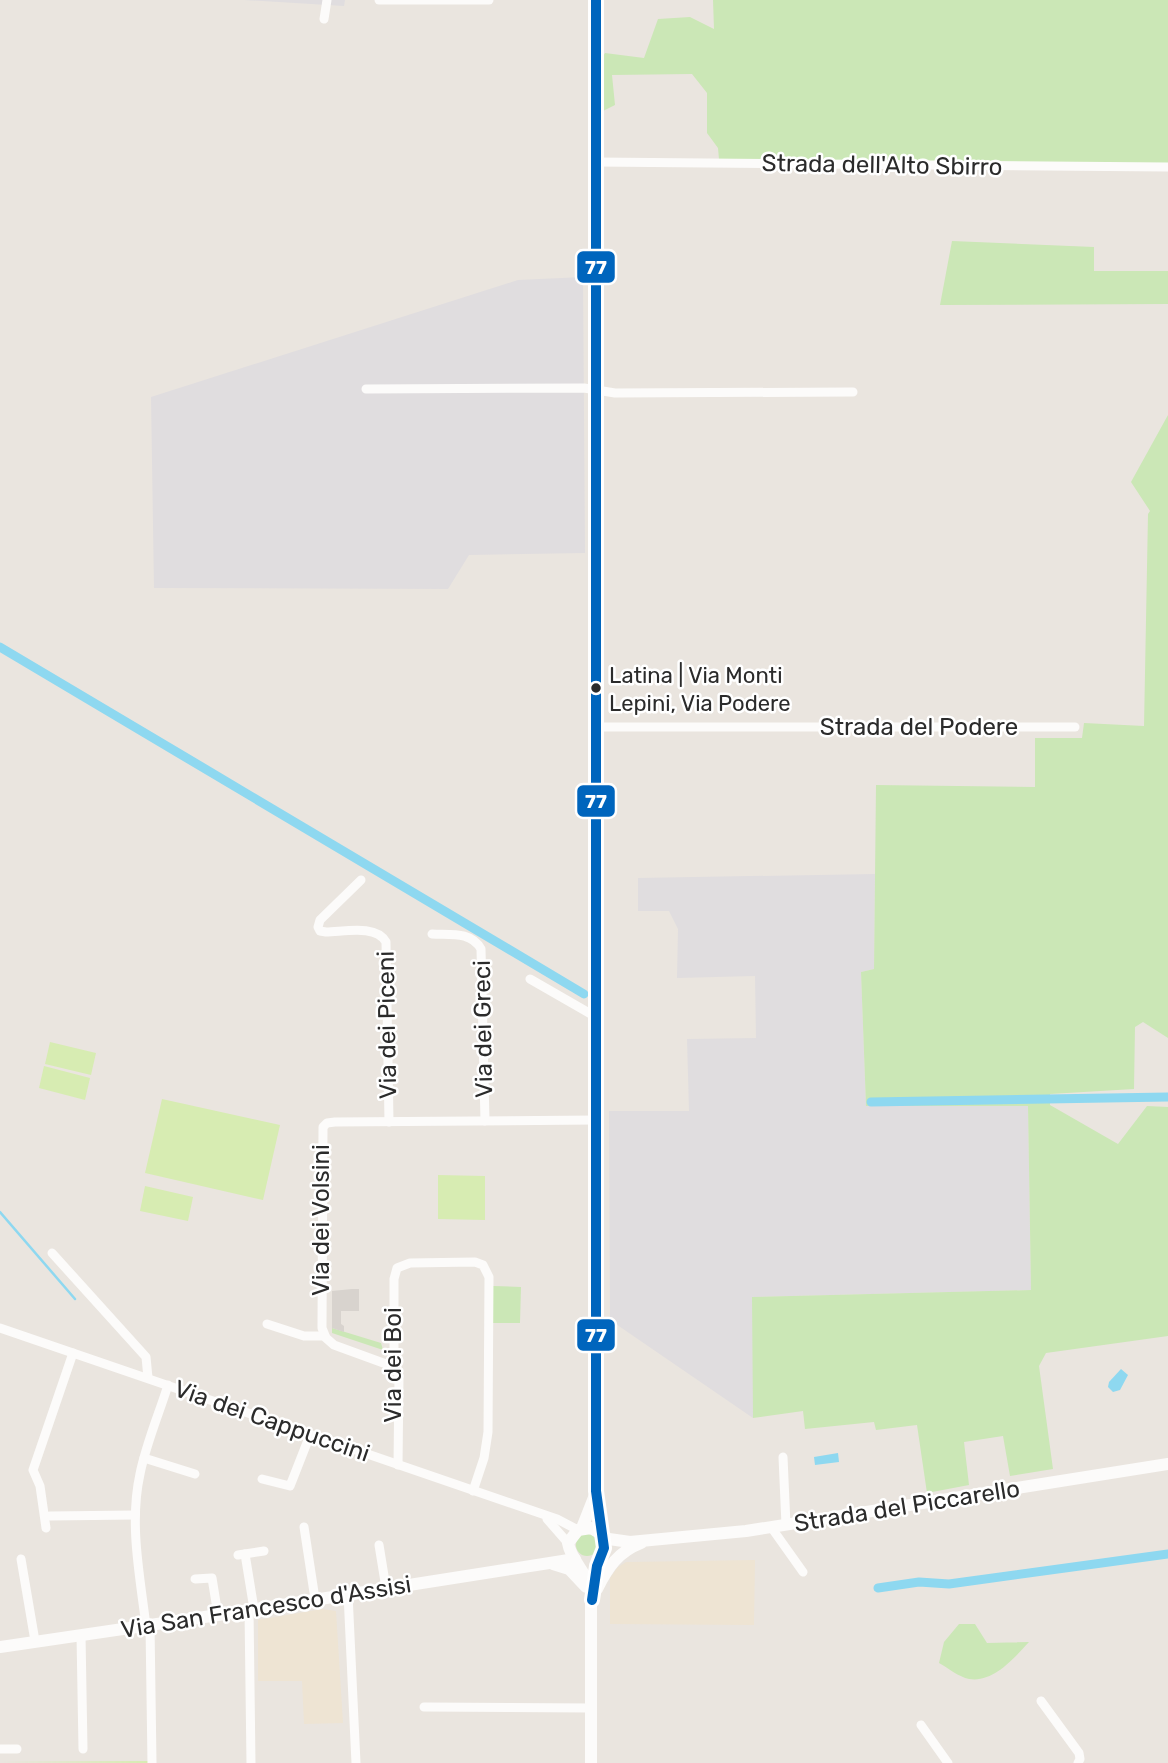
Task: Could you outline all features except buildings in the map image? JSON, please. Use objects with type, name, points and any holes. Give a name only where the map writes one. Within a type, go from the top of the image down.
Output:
[{"type":"main road","points":[[592,1600],[604,1548],[596,1491],[596,0]]},
{"type":"main road","name":"Strada del Piccarello","points":[[601,1555],[645,1542],[786,1525],[1168,1464]]},
{"type":"main road","points":[[591,1763],[592,1600],[589,1581],[568,1544],[580,1529],[596,1491]]},
{"type":"main road","points":[[592,1600],[609,1566],[629,1545],[610,1530],[597,1509]]},
{"type":"main road","points":[[580,1529],[594,1529],[601,1535]]},
{"type":"main road","name":"Strada del Piccarello","points":[[601,1535],[629,1545]]},
{"type":"main road","name":"Via San Francesco d'Assisi","points":[[532,1566],[568,1544]]},
{"type":"main road","points":[[576,1559],[588,1563],[601,1555]]},
{"type":"main road","name":"Via San Francesco d'Assisi","points":[[0,1647],[576,1559]]},
{"type":"main road","points":[[548,1563],[565,1567],[577,1576],[592,1600]]},
{"type":"street","points":[[324,19],[327,0]]},
{"type":"street","points":[[379,0],[489,0]]},
{"type":"street","name":"Strada dell'Alto Sbirro","points":[[595,162],[1168,167]]},
{"type":"street","points":[[366,388],[584,388],[615,393],[853,392]]},
{"type":"street","name":"Strada del Podere","points":[[595,727],[1075,727]]},
{"type":"street","name":"Via dei Piceni","points":[[361,880],[320,920],[318,927],[320,931],[326,932],[375,932],[381,934],[386,942],[389,1122]]},
{"type":"street","name":"Via dei Greci","points":[[432,934],[467,936],[474,939],[481,949],[485,1122]]},
{"type":"street","points":[[530,979],[596,1017]]},
{"type":"street","name":"Via dei Volsini","points":[[325,1336],[321,1313],[323,1127],[327,1123],[596,1120]]},
{"type":"street","points":[[52,1253],[146,1357],[148,1378]]},
{"type":"street","name":"Via dei Boi","points":[[398,1465],[394,1279],[397,1268],[410,1263],[475,1262],[483,1265],[488,1272],[488,1432],[484,1458],[473,1491]]},
{"type":"street","points":[[267,1324],[304,1336],[325,1336],[334,1345],[396,1368]]},
{"type":"street","name":"Via dei Cappuccini","points":[[0,1328],[580,1529]]},
{"type":"street","points":[[46,1528],[33,1470],[73,1353]]},
{"type":"street","name":"Via dei Boi","points":[[385,1461],[393,1440],[396,1368]]},
{"type":"street","points":[[152,1763],[148,1626],[136,1546],[135,1515],[139,1475],[169,1385]]},
{"type":"street","points":[[262,1479],[290,1486],[310,1435]]},
{"type":"street","points":[[783,1457],[786,1525]]},
{"type":"street","points":[[144,1458],[195,1475]]},
{"type":"street","points":[[50,1516],[135,1515]]},
{"type":"street","name":"Via dei Cappuccini","points":[[543,1516],[568,1544]]},
{"type":"street","points":[[304,1527],[315,1599]]},
{"type":"street","points":[[771,1527],[803,1572]]},
{"type":"street","points":[[379,1545],[386,1588]]},
{"type":"street","points":[[251,1763],[252,1610],[242,1555],[264,1552]]},
{"type":"street","points":[[20,1559],[35,1641]]},
{"type":"street","points":[[195,1580],[212,1578],[218,1615]]},
{"type":"street","points":[[348,1594],[356,1763]]},
{"type":"street","points":[[81,1635],[83,1749]]},
{"type":"street","points":[[1041,1701],[1079,1753],[1078,1763]]},
{"type":"street","points":[[424,1707],[591,1709]]},
{"type":"street","points":[[921,1726],[948,1763]]},
{"type":"street","points":[[0,1749],[17,1749]]},
{"type":"shaded area","points":[[244,0],[345,0],[344,6]]},
{"type":"shaded area","points":[[583,277],[585,553],[469,555],[448,589],[154,588],[151,397],[518,280]]},
{"type":"shaded area","points":[[875,874],[874,969],[861,972],[866,1106],[1028,1105],[1031,1290],[753,1297],[753,1418],[610,1320],[609,1111],[689,1111],[687,1039],[756,1038],[755,976],[677,978],[678,929],[669,911],[638,911],[638,878]]},
{"type":"shaded area","points":[[359,1289],[359,1311],[341,1311],[344,1332],[332,1328],[332,1291]]},
{"type":"shaded area","points":[[755,1560],[754,1625],[610,1624],[610,1578],[617,1568],[626,1562]]},
{"type":"shaded area","points":[[322,1609],[336,1611],[343,1723],[304,1724],[302,1681],[258,1681],[258,1620]]},
{"type":"green space","points":[[713,0],[1168,0],[1168,165],[719,159],[718,148],[707,133],[707,93],[692,74],[612,75],[615,105],[603,111],[588,81],[605,53],[644,58],[658,19],[690,17],[714,29]]},
{"type":"green space","points":[[952,241],[1094,247],[1094,271],[1168,271],[1168,304],[940,305]]},
{"type":"green space","points":[[1168,415],[1168,1038],[1143,1022],[1135,1027],[1134,1089],[1050,1094],[1050,1105],[1118,1144],[1147,1106],[1168,1107],[1168,1336],[1046,1353],[1039,1366],[1053,1469],[1010,1476],[1003,1436],[964,1442],[969,1485],[927,1493],[917,1425],[876,1430],[874,1422],[805,1429],[803,1411],[753,1418],[752,1297],[1031,1290],[1028,1106],[866,1106],[861,972],[874,969],[876,785],[1035,787],[1035,738],[1082,738],[1084,723],[1144,726],[1150,511],[1131,482]]},
{"type":"green space","points":[[50,1042],[96,1053],[91,1075],[45,1064]]},
{"type":"green space","points":[[44,1066],[90,1078],[85,1100],[39,1088]]},
{"type":"green space","points":[[162,1099],[280,1125],[263,1200],[145,1173]]},
{"type":"green space","points":[[438,1175],[485,1176],[485,1220],[438,1219]]},
{"type":"green space","points":[[145,1186],[193,1197],[188,1221],[140,1211]]},
{"type":"green space","points":[[493,1286],[521,1287],[520,1323],[493,1323]]},
{"type":"green space","points":[[332,1328],[381,1343],[383,1350],[332,1333]]},
{"type":"green space","points":[[587,1534],[595,1537],[598,1545],[595,1553],[587,1556],[579,1553],[576,1545],[579,1537]]},
{"type":"green space","points":[[959,1624],[975,1624],[987,1643],[1029,1642],[995,1673],[969,1679],[939,1663],[944,1642]]},
{"type":"green space","points":[[152,1761],[152,1763],[0,1762]]},
{"type":"water","points":[[1121,1369],[1128,1375],[1120,1390],[1113,1392],[1108,1387],[1109,1382]]},
{"type":"water","points":[[838,1453],[839,1462],[815,1465],[814,1457]]},
{"type":"waterway","points":[[0,647],[584,994]]},
{"type":"waterway","points":[[871,1102],[1168,1097]]},
{"type":"waterway","points":[[0,1212],[75,1299]]},
{"type":"waterway","points":[[878,1588],[919,1582],[949,1584],[1168,1554]]},
{"type":"transit line","name":"77","points":[[592,1600],[597,1566],[604,1548],[596,1491],[596,0]]},
{"type":"place","name":"Latina | Via Monti Lepini, Via Podere","points":[[596,688]]}]
